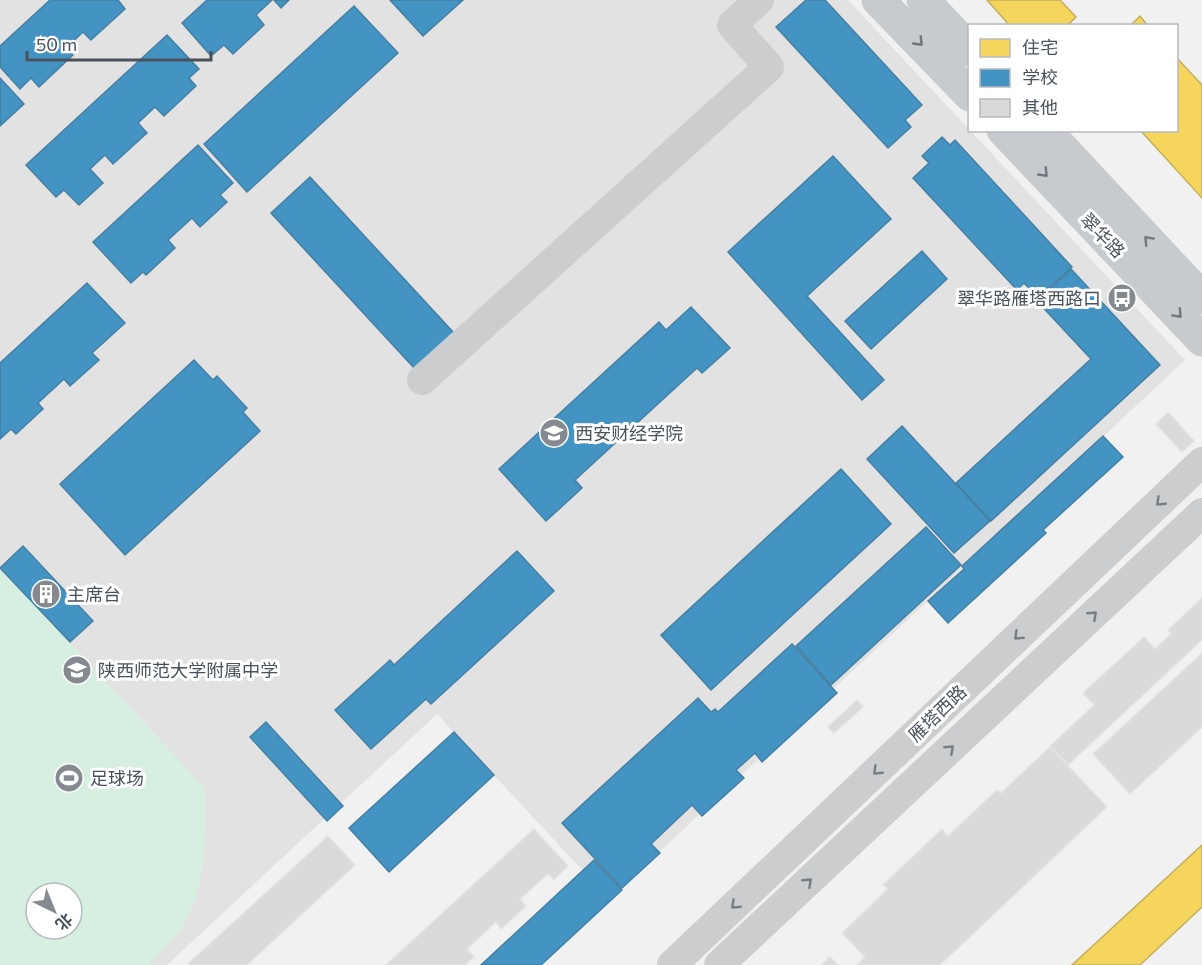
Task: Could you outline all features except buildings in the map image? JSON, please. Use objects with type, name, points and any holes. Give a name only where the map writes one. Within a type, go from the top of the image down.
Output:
[{"type":"main road","points":[[878,0],[968,94]]},
{"type":"main road","points":[[923,0],[968,49]]},
{"type":"main road","name":"翠华路","points":[[1005,132],[1202,340]]},
{"type":"main road","name":"翠华路","points":[[1047,132],[1202,298]]},
{"type":"street","points":[[422,380],[769,67],[732,25],[759,0]]},
{"type":"street","name":"雁塔西路","points":[[672,965],[1202,462]]},
{"type":"street","name":"雁塔西路","points":[[719,965],[1202,513]]},
{"type":"shaded area","name":"西安财经学院","points":[[0,0],[848,0],[968,128],[968,132],[972,132],[1185,360],[609,899],[437,714],[167,965],[0,965]]},
{"type":"green space","name":"陕西师范大学附属中学","points":[[0,568],[205,788],[204,857],[198,891],[178,934],[149,965],[0,965]]},
{"type":"place","name":"翠华路雁塔西路口","points":[[1122,298]]},
{"type":"place","name":"西安财经学院","points":[[554,433]]},
{"type":"place","name":"主席台","points":[[46,594]]},
{"type":"place","name":"陕西师范大学附属中学","points":[[77,670]]},
{"type":"place","name":"足球场","points":[[69,778]]}]
